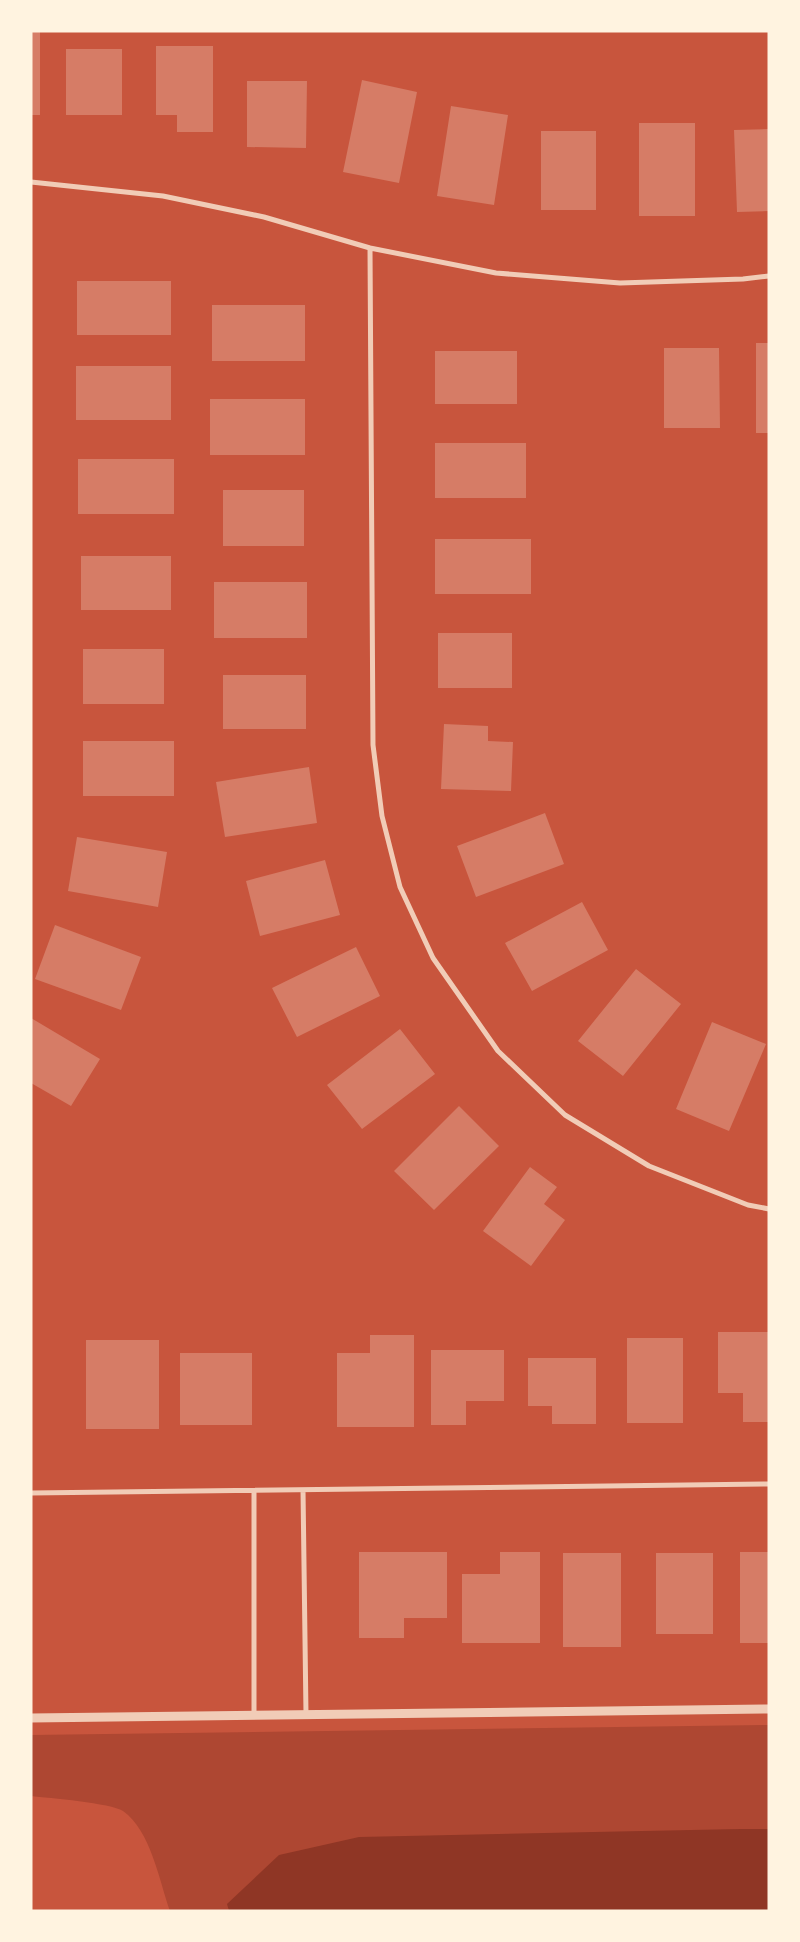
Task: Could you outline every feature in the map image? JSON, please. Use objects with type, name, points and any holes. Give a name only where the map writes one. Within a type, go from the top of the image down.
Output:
[{"type":"street","points":[[31,182],[163,196],[264,217],[370,248],[496,274],[620,283],[743,279],[769,276]]},
{"type":"street","points":[[370,248],[373,745],[382,816],[400,887],[433,958],[498,1051],[566,1115],[649,1166],[748,1205],[769,1209]]},
{"type":"street","points":[[31,1494],[769,1484]]},
{"type":"street","points":[[303,1490],[306,1714]]},
{"type":"street","points":[[254,1491],[254,1715]]},
{"type":"street","points":[[31,1718],[769,1708]]},
{"type":"shaded area","points":[[769,1725],[769,1829],[740,1829],[228,1904],[229,1911],[170,1911],[147,1843],[133,1820],[123,1811],[93,1803],[31,1796],[31,1735]]},
{"type":"shaded area","points":[[769,1829],[769,1911],[229,1911],[227,1904],[279,1855],[359,1837]]},
{"type":"building","points":[[31,31],[40,31],[40,115],[31,115]]},
{"type":"building","points":[[156,46],[213,46],[213,132],[177,132],[177,115],[156,115]]},
{"type":"building","points":[[66,49],[122,49],[122,115],[66,115]]},
{"type":"building","points":[[362,80],[417,92],[399,183],[343,172]]},
{"type":"building","points":[[247,81],[307,81],[306,148],[247,147]]},
{"type":"building","points":[[451,106],[508,115],[494,205],[437,196]]},
{"type":"building","points":[[639,123],[695,123],[695,216],[639,216]]},
{"type":"building","points":[[769,129],[769,211],[737,212],[734,130]]},
{"type":"building","points":[[541,131],[596,131],[596,210],[541,210]]},
{"type":"building","points":[[77,281],[171,281],[171,335],[77,335]]},
{"type":"building","points":[[212,305],[305,305],[305,361],[212,361]]},
{"type":"building","points":[[756,343],[769,343],[769,433],[756,433]]},
{"type":"building","points":[[664,348],[719,348],[720,428],[664,428]]},
{"type":"building","points":[[435,351],[517,351],[517,404],[435,404]]},
{"type":"building","points":[[76,366],[171,366],[171,420],[76,420]]},
{"type":"building","points":[[210,399],[305,399],[305,455],[210,455]]},
{"type":"building","points":[[435,443],[526,443],[526,498],[435,498]]},
{"type":"building","points":[[78,459],[174,459],[174,514],[78,514]]},
{"type":"building","points":[[223,490],[304,490],[304,546],[223,546]]},
{"type":"building","points":[[435,539],[531,539],[531,594],[435,594]]},
{"type":"building","points":[[81,556],[171,556],[171,610],[81,610]]},
{"type":"building","points":[[214,582],[307,582],[307,638],[214,638]]},
{"type":"building","points":[[438,633],[512,633],[512,688],[438,688]]},
{"type":"building","points":[[83,649],[164,649],[164,704],[83,704]]},
{"type":"building","points":[[223,675],[306,675],[306,729],[223,729]]},
{"type":"building","points":[[444,724],[488,726],[488,741],[513,742],[511,791],[441,789]]},
{"type":"building","points":[[83,741],[174,741],[174,796],[83,796]]},
{"type":"building","points":[[309,767],[317,823],[225,837],[216,782]]},
{"type":"building","points":[[545,813],[564,864],[476,897],[457,846]]},
{"type":"building","points":[[77,837],[167,852],[158,907],[68,891]]},
{"type":"building","points":[[325,860],[340,915],[260,936],[246,881]]},
{"type":"building","points":[[582,902],[608,950],[532,991],[505,943]]},
{"type":"building","points":[[55,925],[141,957],[121,1010],[35,979]]},
{"type":"building","points":[[356,947],[380,996],[297,1037],[272,988]]},
{"type":"building","points":[[636,969],[681,1004],[623,1076],[578,1041]]},
{"type":"building","points":[[31,1018],[100,1059],[71,1106],[31,1083]]},
{"type":"building","points":[[712,1022],[766,1044],[729,1131],[676,1109]]},
{"type":"building","points":[[400,1029],[435,1074],[362,1129],[327,1085]]},
{"type":"building","points":[[459,1106],[499,1146],[434,1210],[394,1171]]},
{"type":"building","points":[[530,1167],[557,1187],[544,1204],[565,1220],[531,1266],[483,1231]]},
{"type":"building","points":[[718,1332],[769,1332],[769,1422],[743,1422],[743,1393],[718,1393]]},
{"type":"building","points":[[370,1335],[414,1335],[414,1427],[337,1427],[337,1353],[370,1353]]},
{"type":"building","points":[[627,1338],[683,1338],[683,1423],[627,1423]]},
{"type":"building","points":[[86,1340],[159,1340],[159,1429],[86,1429]]},
{"type":"building","points":[[431,1350],[504,1350],[504,1401],[466,1401],[466,1425],[431,1425]]},
{"type":"building","points":[[180,1353],[252,1353],[252,1425],[180,1425]]},
{"type":"building","points":[[528,1358],[596,1358],[596,1424],[552,1424],[552,1406],[528,1406]]},
{"type":"building","points":[[359,1552],[447,1552],[447,1618],[404,1618],[404,1638],[359,1638]]},
{"type":"building","points":[[500,1552],[540,1552],[540,1643],[462,1643],[462,1574],[500,1574]]},
{"type":"building","points":[[740,1552],[769,1552],[769,1643],[740,1643]]},
{"type":"building","points":[[563,1553],[621,1553],[621,1647],[563,1647]]},
{"type":"building","points":[[656,1553],[713,1553],[713,1634],[656,1634]]}]
